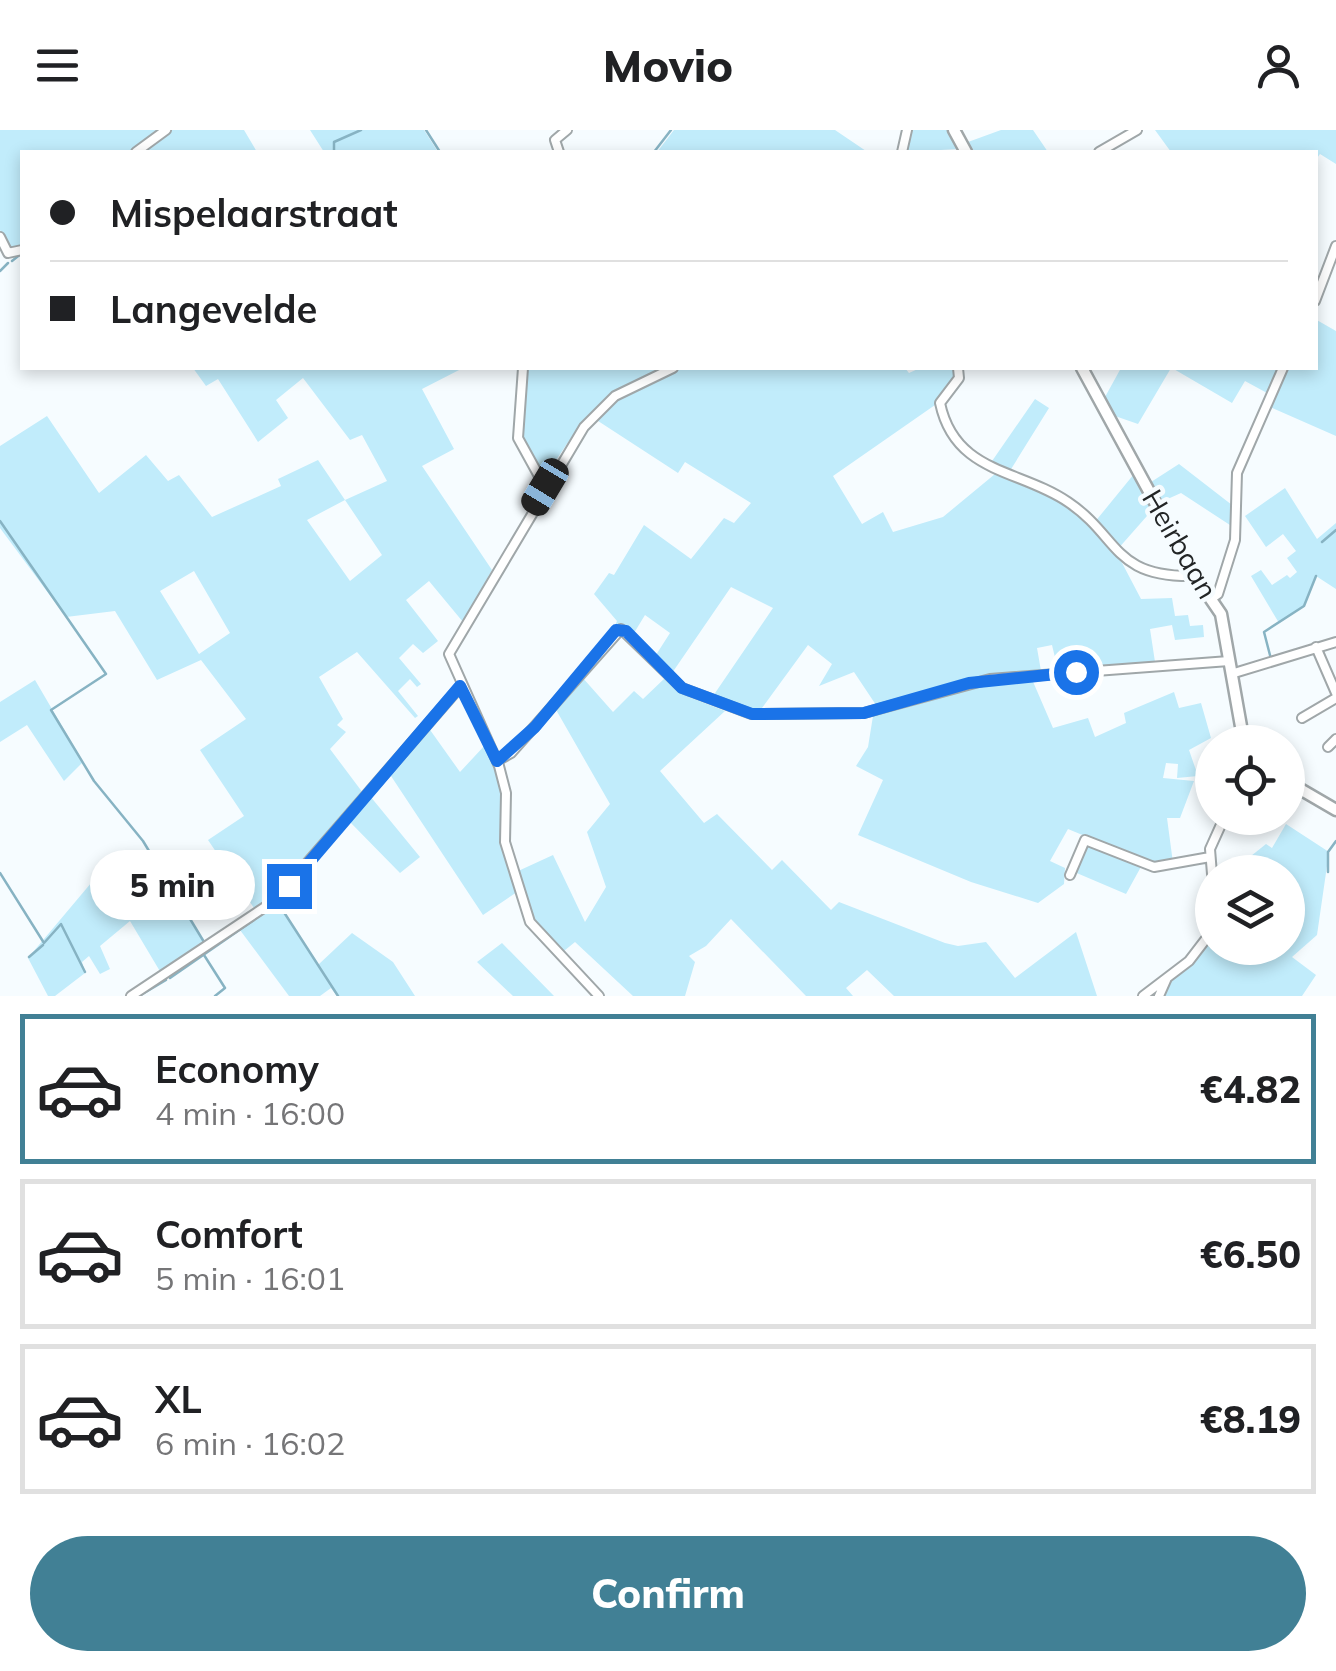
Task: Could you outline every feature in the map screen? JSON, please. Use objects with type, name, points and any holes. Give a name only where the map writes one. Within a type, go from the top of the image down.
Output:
[{"type":"main road","name":"Heirbaan","points":[[1083,370],[1220,613],[1241,725]]},
{"type":"main road","points":[[1305,792],[1336,810]]},
{"type":"street","points":[[139,150],[166,130]]},
{"type":"street","points":[[558,150],[555,140],[567,130]]},
{"type":"street","points":[[1102,150],[1137,130]]},
{"type":"street","points":[[0,236],[8,253],[20,250]]},
{"type":"street","points":[[1318,293],[1336,246]]},
{"type":"street","points":[[523,370],[518,438],[545,487]]},
{"type":"street","points":[[599,996],[530,922],[505,842],[506,793],[497,761],[449,659],[451,647],[584,426],[616,396],[669,370]]},
{"type":"street","points":[[958,370],[959,378],[940,406],[956,440],[968,452],[996,471],[1065,499],[1130,564],[1196,576]]},
{"type":"street","points":[[1220,613],[1221,585],[1234,540],[1236,472],[1283,370]]},
{"type":"street","points":[[1211,599],[1221,585]]},
{"type":"street","points":[[497,761],[511,753],[621,629],[682,688],[725,706],[769,714],[864,713],[990,679],[1230,668],[1336,642]]},
{"type":"street","points":[[1302,718],[1336,695],[1316,648]]},
{"type":"street","points":[[131,996],[274,901],[460,686]]},
{"type":"street","points":[[1328,747],[1336,739]]},
{"type":"street","points":[[1070,875],[1085,840],[1154,867],[1195,860]]},
{"type":"street","points":[[1143,996],[1195,950]]},
{"type":"street","points":[[1159,996],[1167,978]]},
{"type":"shaded area","points":[[0,130],[162,130],[135,150],[20,150],[20,248],[10,250],[0,230]]},
{"type":"shaded area","points":[[169,130],[244,130],[256,150],[143,150]]},
{"type":"shaded area","points":[[310,130],[424,130],[437,150],[323,150]]},
{"type":"shaded area","points":[[674,130],[835,130],[865,150],[659,150]]},
{"type":"shaded area","points":[[909,130],[949,130],[959,149],[941,150],[904,150]]},
{"type":"shaded area","points":[[1001,130],[1033,130],[1047,150],[973,150],[968,142]]},
{"type":"shaded area","points":[[1155,130],[1336,130],[1336,164],[1320,154],[1318,157],[1318,150],[1170,150]]},
{"type":"shaded area","points":[[1318,321],[1336,331],[1336,436],[1268,406],[1286,370],[1318,370]]},
{"type":"shaded area","points":[[194,370],[459,370],[422,389],[454,449],[422,466],[492,570],[463,622],[429,581],[406,600],[438,641],[423,653],[413,644],[399,658],[421,684],[417,687],[410,679],[398,691],[418,716],[415,718],[357,652],[319,677],[343,719],[337,725],[346,732],[330,749],[363,793],[256,911],[208,840],[244,816],[200,750],[246,719],[201,660],[157,680],[115,611],[66,617],[0,528],[0,446],[47,416],[99,493],[146,455],[168,481],[179,475],[212,517],[281,486],[278,479],[318,460],[345,500],[387,481],[362,435],[350,440],[303,378],[276,400],[288,418],[258,442],[218,379],[206,386]],"holes":[[[345,500],[382,555],[350,581],[307,520]],[[194,571],[230,633],[199,654],[160,591]]]},
{"type":"shaded area","points":[[525,370],[661,370],[610,396],[581,423],[544,478],[521,437]]},
{"type":"shaded area","points":[[678,370],[957,370],[959,376],[935,405],[833,476],[862,524],[883,512],[893,532],[943,517],[995,474],[1071,506],[1120,559],[1141,599],[1172,598],[1175,616],[1188,615],[1190,626],[1203,625],[1204,637],[1175,640],[1172,625],[1150,629],[1155,662],[1070,670],[1058,670],[1052,645],[1037,648],[1041,671],[990,677],[878,708],[854,672],[819,686],[832,664],[808,645],[759,712],[711,699],[773,608],[731,587],[670,676],[654,658],[670,633],[645,615],[634,633],[614,628],[617,621],[594,594],[609,573],[614,575],[644,525],[691,559],[724,518],[734,523],[751,503],[685,462],[678,473],[595,419],[621,396]]},
{"type":"shaded area","points":[[1120,370],[1170,370],[1138,424],[1115,416],[1105,397]]},
{"type":"shaded area","points":[[1175,370],[1279,370],[1267,393],[1245,381],[1232,403]]},
{"type":"shaded area","points":[[1035,399],[1049,408],[1008,474],[990,464]]},
{"type":"shaded area","points":[[1179,464],[1232,505],[1233,527],[1181,493],[1161,502],[1151,482]]},
{"type":"shaded area","points":[[1134,474],[1154,508],[1117,550],[1094,523]]},
{"type":"shaded area","points":[[1285,488],[1317,539],[1336,523],[1336,589],[1316,576],[1304,606],[1279,623],[1251,576],[1261,570],[1272,585],[1287,575],[1290,578],[1297,572],[1287,558],[1296,551],[1283,534],[1266,547],[1245,516]]},
{"type":"shaded area","points":[[582,677],[613,712],[634,691],[643,699],[665,678],[689,697],[725,711],[660,771],[704,823],[717,814],[772,870],[782,860],[831,910],[839,902],[958,946],[986,942],[1015,978],[1076,932],[1097,996],[894,996],[867,970],[846,988],[853,996],[806,996],[731,919],[706,946],[689,956],[695,962],[685,996],[633,996],[575,942],[559,955],[532,923],[516,872],[553,855],[585,922],[606,887],[587,832],[610,804],[555,708]]},
{"type":"shaded area","points":[[1031,677],[1053,728],[1088,718],[1095,737],[1126,723],[1124,713],[1174,692],[1179,708],[1201,703],[1207,725],[1195,725],[1195,747],[1189,750],[1195,776],[1177,778],[1178,764],[1166,763],[1163,778],[1194,781],[1180,818],[1167,818],[1173,863],[1157,866],[1068,829],[1050,861],[1065,868],[1064,884],[1038,903],[971,882],[858,835],[883,780],[856,766],[868,747],[873,716],[943,692]]},
{"type":"shaded area","points":[[35,680],[83,762],[64,781],[27,725],[0,742],[0,702]]},
{"type":"shaded area","points":[[428,727],[460,772],[487,743],[502,788],[502,842],[517,892],[483,915],[389,773]]},
{"type":"shaded area","points":[[370,796],[420,857],[400,873],[349,821]]},
{"type":"shaded area","points":[[1280,835],[1303,835],[1329,852],[1317,935],[1305,946],[1305,855],[1252,855],[1266,844],[1272,848]]},
{"type":"shaded area","points":[[1085,843],[1142,865],[1126,894],[1072,871]]},
{"type":"shaded area","points":[[155,860],[206,944],[161,973],[130,921],[100,946],[110,969],[100,974],[89,956],[82,962],[85,973],[55,996],[48,996],[28,958],[102,870],[113,884]]},
{"type":"shaded area","points":[[278,903],[318,965],[352,933],[393,962],[415,996],[337,996],[331,988],[320,996],[289,996],[240,930]]},
{"type":"shaded area","points":[[502,943],[554,996],[513,996],[477,962]]},
{"type":"shaded area","points":[[1195,955],[1195,965],[1303,965],[1316,975],[1302,996],[1163,996],[1173,977]]},
{"type":"waterway","points":[[334,150],[334,142],[361,130]]},
{"type":"waterway","points":[[426,130],[439,150]]},
{"type":"waterway","points":[[656,150],[671,130]]},
{"type":"waterway","points":[[12,261],[20,255]]},
{"type":"waterway","points":[[0,271],[8,263]]},
{"type":"waterway","points":[[0,521],[106,674],[51,710],[94,781],[143,841],[204,942]]},
{"type":"waterway","points":[[1322,542],[1336,530]]},
{"type":"waterway","points":[[1271,659],[1264,632],[1304,606],[1316,576]]},
{"type":"waterway","points":[[293,887],[360,808]]},
{"type":"waterway","points":[[1328,872],[1328,852],[1336,841]]},
{"type":"waterway","points":[[0,873],[44,943],[61,924],[85,972]]},
{"type":"waterway","points":[[279,902],[291,889]]},
{"type":"waterway","points":[[278,903],[338,996]]},
{"type":"waterway","points":[[170,978],[274,906]]},
{"type":"waterway","points":[[29,957],[43,945]]},
{"type":"waterway","points":[[204,955],[225,988],[215,996]]},
{"type":"waterway","points":[[139,996],[166,980]]},
{"type":"route","points":[[289,886],[460,686],[497,761],[511,753],[535,727],[616,630],[626,631],[682,688],[752,714],[864,713],[969,683],[1076,672]]}]
